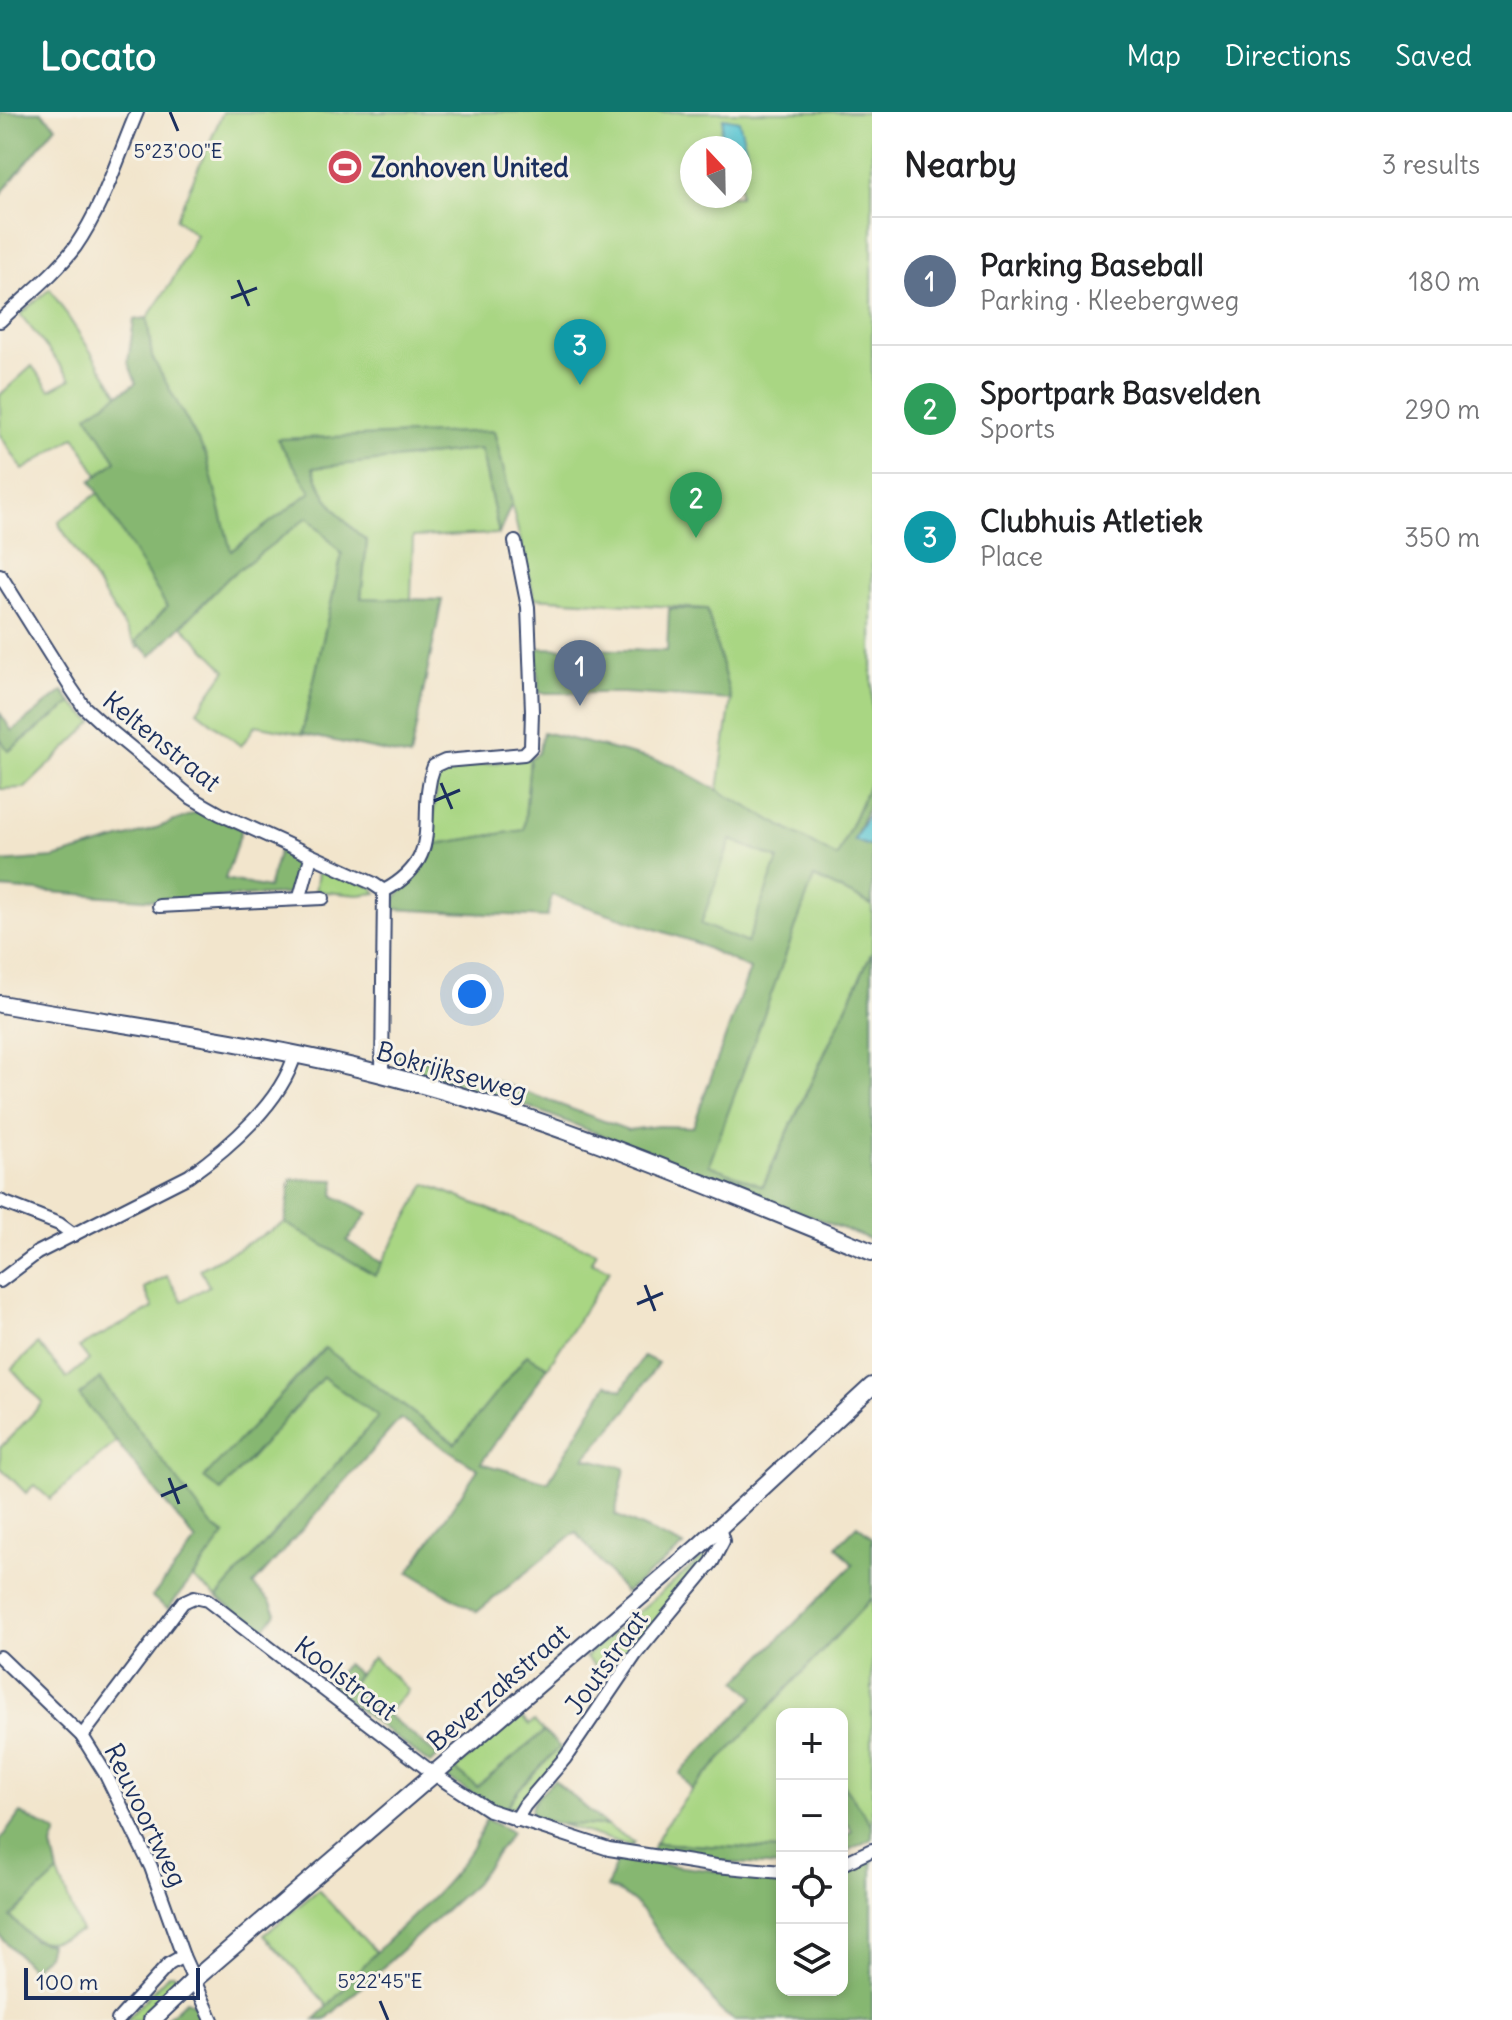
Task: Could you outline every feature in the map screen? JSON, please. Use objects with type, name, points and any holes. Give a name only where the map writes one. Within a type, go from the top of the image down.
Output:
[{"type":"street","points":[[0,321],[74,248],[95,212],[137,112]]},
{"type":"street","points":[[382,1074],[384,891],[409,874],[423,849],[428,827],[430,777],[434,766],[445,761],[524,754],[531,747],[528,604],[515,542]]},
{"type":"street","name":"Keltenstraat","points":[[0,575],[84,707],[192,798],[384,891]]},
{"type":"street","points":[[300,897],[311,857]]},
{"type":"street","points":[[159,906],[323,898]]},
{"type":"street","name":"Bokrijkseweg","points":[[0,1004],[295,1054],[382,1074],[512,1112],[872,1252]]},
{"type":"street","points":[[0,1281],[37,1253],[189,1176],[227,1148],[284,1082],[295,1054]]},
{"type":"street","points":[[0,1201],[59,1224],[74,1235]]},
{"type":"street","name":"Beverzakstraat","points":[[152,2020],[195,1979],[719,1528],[872,1386]]},
{"type":"street","name":"Joutstraat","points":[[516,1820],[565,1758],[635,1655],[712,1562],[723,1541],[719,1528]]},
{"type":"street","name":"Koolstraat","points":[[82,1736],[183,1602],[194,1597],[207,1600],[434,1774],[489,1810],[609,1849],[716,1866],[776,1871]]},
{"type":"street","name":"Reuvoortweg","points":[[0,1657],[82,1736],[128,1815],[165,1901],[183,1956],[212,2020]]},
{"type":"street","points":[[848,1861],[872,1850]]},
{"type":"street","points":[[118,2020],[169,1964],[183,1956]]},
{"type":"green space","points":[[0,112],[41,112],[56,126],[0,195]]},
{"type":"green space","points":[[223,112],[872,112],[872,778],[837,858],[804,848],[764,965],[698,927],[731,700],[707,609],[534,598],[494,431],[310,456],[312,492],[231,555],[138,648],[59,521],[176,438],[152,357],[147,318],[171,283],[196,235],[176,219]]},
{"type":"green space","points":[[50,289],[119,395],[88,415],[116,461],[98,476],[75,437],[23,470],[0,435],[0,395],[32,366],[50,390],[71,379],[20,314]]},
{"type":"green space","points":[[147,318],[152,357],[206,455],[231,551],[311,492],[277,439],[494,431],[512,503],[499,534],[481,449],[313,468],[322,490],[335,509],[367,541],[361,598],[442,600],[410,757],[302,734],[342,554],[308,517],[228,578],[151,656],[136,641],[167,607],[91,481],[116,461],[87,415],[136,383],[128,362],[134,320]]},
{"type":"green space","points":[[481,449],[499,534],[413,537],[411,600],[361,599],[367,541],[334,509],[313,468]]},
{"type":"green space","points":[[308,516],[342,554],[302,734],[256,725],[241,746],[197,711],[226,670],[182,626],[228,578]]},
{"type":"green space","points":[[669,609],[707,609],[731,700],[623,693],[539,693],[536,648],[667,651]]},
{"type":"green space","points":[[63,691],[72,703],[8,751],[0,738],[0,713],[12,731]]},
{"type":"green space","points":[[72,703],[93,722],[25,788],[0,789],[0,738],[9,751]]},
{"type":"green space","points":[[543,732],[671,764],[837,857],[872,778],[872,798],[854,840],[872,847],[872,905],[814,877],[709,1165],[763,1186],[872,952],[872,1240],[529,1107],[403,1069],[395,1053],[466,1070],[628,1130],[658,1126],[693,1127],[750,969],[694,942],[552,895],[547,917],[393,909],[396,897],[416,877],[430,845],[524,830],[530,758],[538,753]],"holes":[[[731,840],[778,859],[747,943],[701,924]]]},
{"type":"green space","points":[[530,758],[524,830],[430,845],[438,775],[442,770]]},
{"type":"green space","points":[[201,811],[242,829],[225,879],[268,888],[280,847],[299,855],[300,876],[290,894],[156,900],[0,888],[0,862],[54,858],[148,831]]},
{"type":"green space","points":[[325,869],[372,887],[377,893],[358,895],[315,891],[318,873]]},
{"type":"green space","points":[[814,876],[872,905],[872,952],[762,1187],[708,1165]]},
{"type":"green space","points":[[291,1179],[335,1180],[334,1196],[368,1213],[347,1241],[382,1263],[375,1275],[285,1223]]},
{"type":"green space","points":[[426,1184],[596,1252],[591,1262],[610,1270],[548,1367],[527,1355],[456,1444],[324,1348],[205,1478],[221,1491],[323,1377],[379,1417],[217,1597],[193,1578],[225,1534],[213,1527],[80,1395],[117,1441],[50,1499],[34,1485],[26,1493],[0,1467],[0,1448],[43,1403],[12,1369],[38,1344],[67,1378],[89,1360],[79,1347],[153,1308],[144,1288],[167,1276],[182,1301],[209,1286],[200,1269],[285,1223],[375,1275]]},
{"type":"green space","points":[[325,1348],[455,1444],[527,1355],[548,1367],[481,1463],[548,1482],[607,1384],[622,1390],[644,1356],[658,1363],[627,1410],[585,1458],[625,1468],[615,1515],[684,1546],[625,1593],[576,1532],[477,1612],[409,1572],[478,1469],[400,1419],[253,1585],[270,1601],[276,1613],[262,1632],[217,1597],[378,1417],[323,1377],[221,1491],[204,1478]]},
{"type":"green space","points":[[100,1379],[213,1527],[225,1535],[168,1609],[152,1597],[196,1541],[79,1395]]},
{"type":"green space","points":[[858,1525],[872,1538],[872,1598],[692,1790],[680,1773],[754,1697],[737,1681],[853,1565],[837,1546]]},
{"type":"green space","points":[[704,1556],[707,1560],[611,1681],[585,1657]]},
{"type":"green space","points":[[872,1598],[872,1825],[848,1791],[848,1708],[776,1708],[776,1850],[655,1843],[692,1790]]},
{"type":"green space","points":[[373,1657],[408,1690],[387,1714],[350,1685]]},
{"type":"green space","points":[[346,1664],[358,1674],[351,1685],[438,1756],[430,1764],[328,1686]]},
{"type":"green space","points":[[519,1715],[529,1725],[534,1721],[544,1732],[477,1787],[455,1769]]},
{"type":"green space","points":[[544,1732],[560,1747],[519,1789],[505,1810],[498,1809],[445,1777],[455,1769],[477,1787]]},
{"type":"green space","points":[[560,1747],[564,1752],[538,1786],[523,1800],[505,1810],[519,1789]]},
{"type":"green space","points":[[554,1780],[607,1826],[559,1824],[533,1817],[531,1808],[537,1797]]},
{"type":"green space","points":[[848,1791],[872,1825],[872,1839],[848,1850],[848,1833],[852,1831],[848,1825]]},
{"type":"green space","points":[[20,1813],[57,1833],[52,1846],[58,1873],[11,1917],[34,1940],[50,1944],[47,1955],[32,1969],[0,1936],[0,1841]]},
{"type":"green space","points":[[486,1819],[512,1832],[475,1883],[325,2020],[314,2020],[453,1874],[477,1839]]},
{"type":"green space","points":[[559,1824],[607,1826],[634,1842],[631,1846]]},
{"type":"green space","points":[[655,1843],[776,1850],[776,1866],[733,1863],[652,1851]]},
{"type":"green space","points":[[872,1857],[872,2020],[734,2020],[716,2006],[698,1979],[668,1947],[635,1903],[607,1888],[617,1859],[776,1878],[776,1996],[848,1996],[848,1869]]},
{"type":"green space","points":[[58,1873],[81,1932],[49,1942],[42,1941],[10,1917]]},
{"type":"green space","points":[[318,1890],[376,1952],[329,2007],[264,1935]]},
{"type":"green space","points":[[169,1974],[174,1974],[179,1982],[140,2020],[126,2020]]},
{"type":"green space","points":[[186,2001],[200,2006],[206,2020],[164,2020]]},
{"type":"water","points":[[723,118],[739,121],[743,136],[721,136]]},
{"type":"water","points":[[872,808],[872,847],[854,840]]},
{"type":"place","name":"Zonhoven United","points":[[345,167]]},
{"type":"place","name":"Clubhuis Atletiek","points":[[580,385]]},
{"type":"place","name":"Sportpark Basvelden","points":[[696,538]]},
{"type":"place","name":"Parking Baseball","points":[[580,706]]}]
